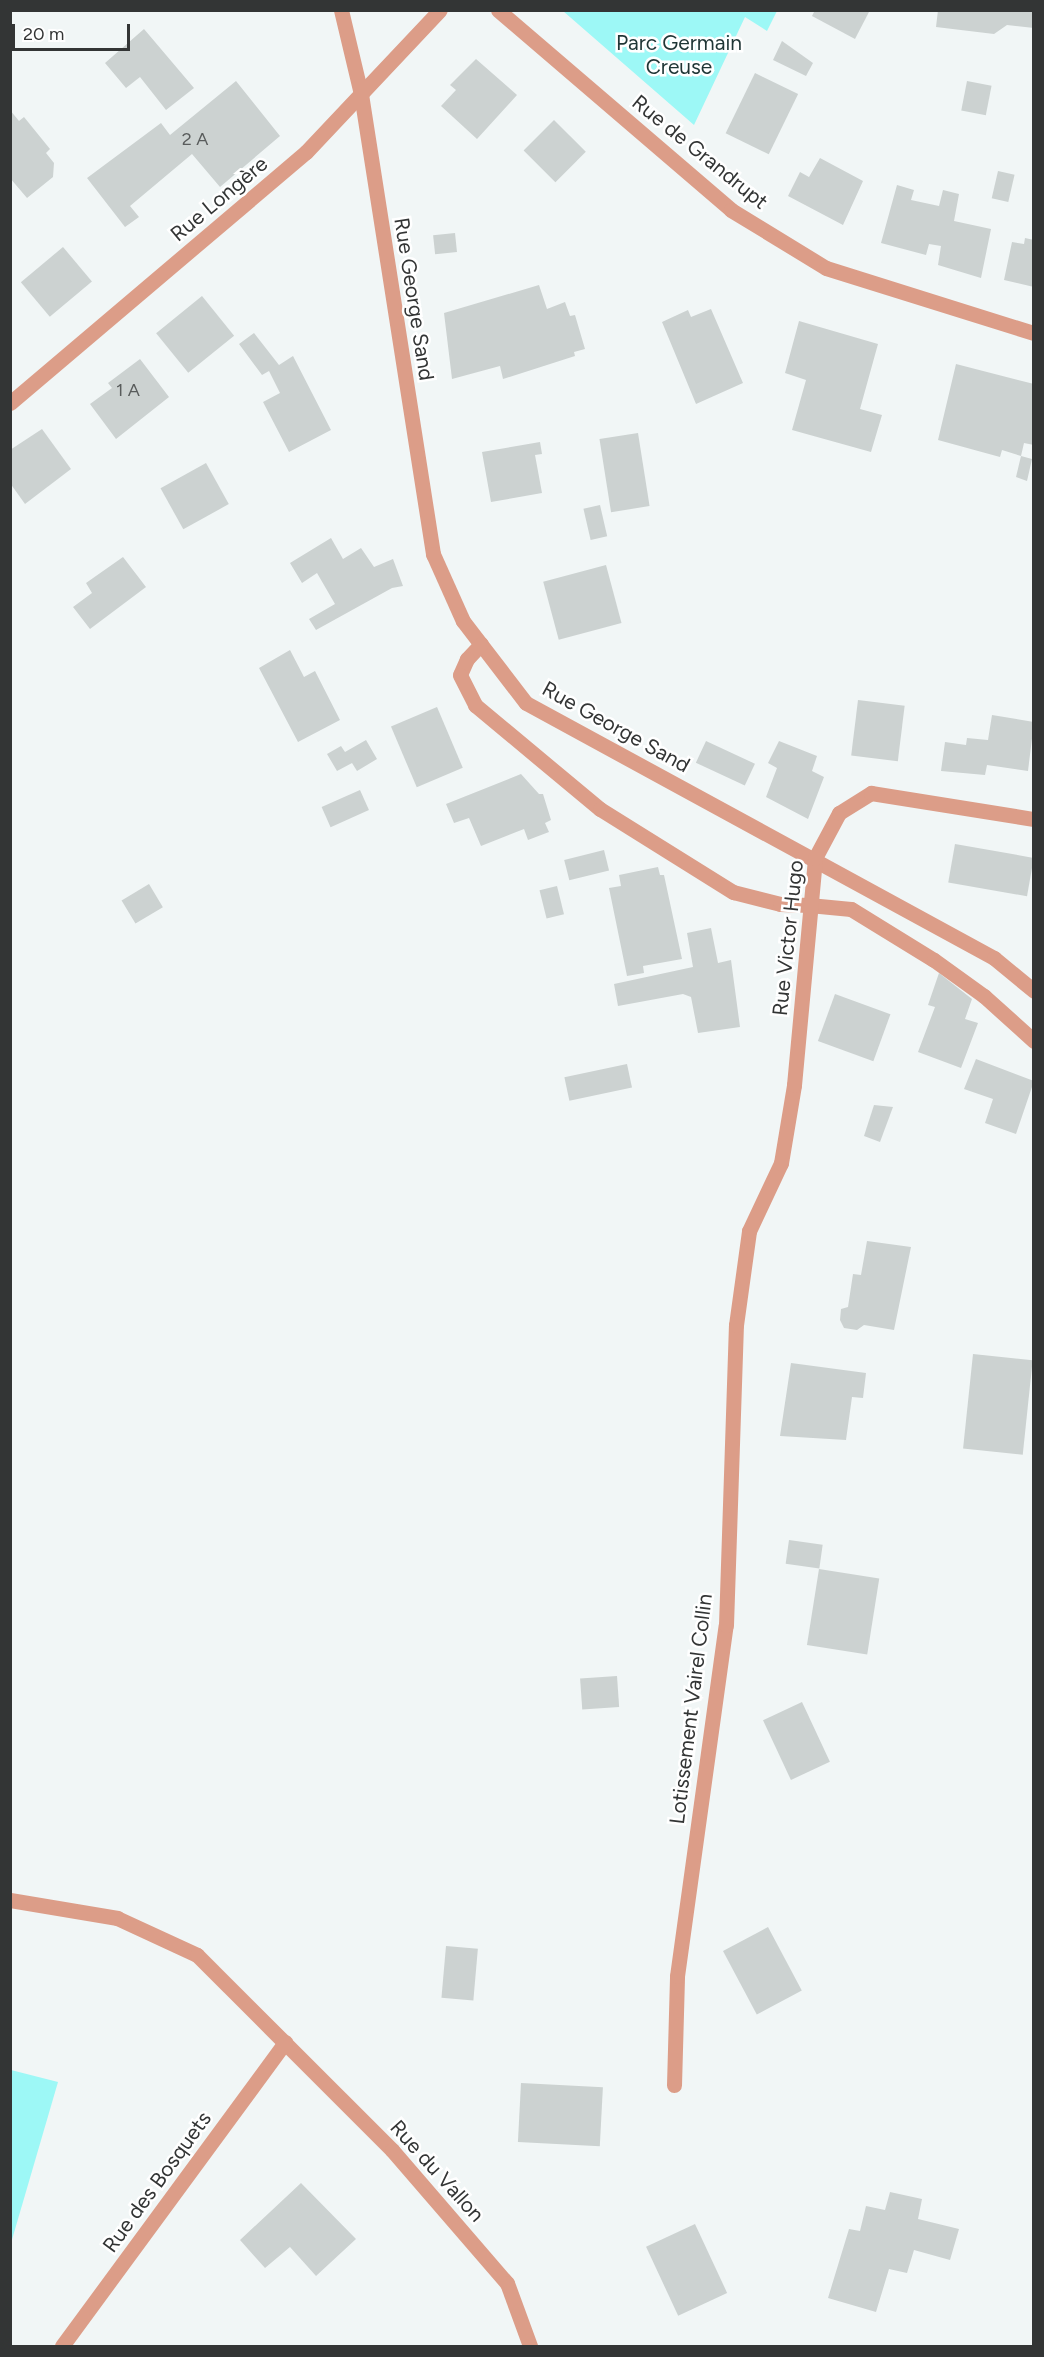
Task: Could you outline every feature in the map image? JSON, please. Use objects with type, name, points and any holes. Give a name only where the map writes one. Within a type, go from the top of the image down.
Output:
[{"type":"street","points":[[343,17],[355,10]]},
{"type":"street","name":"Rue Longère","points":[[10,403],[306,152],[440,10]]},
{"type":"street","name":"Rue de Grandrupt","points":[[498,10],[731,210],[826,268],[1034,333]]},
{"type":"street","name":"Rue George Sand","points":[[343,17],[361,94],[434,554],[463,621],[526,703],[815,858],[994,958],[1034,991]]},
{"type":"street","points":[[481,644],[467,659],[460,675],[475,705],[600,809],[734,892],[780,904],[851,909],[934,960],[984,996],[1034,1041]]},
{"type":"street","name":"Rue Victor Hugo","points":[[749,1231],[781,1163],[794,1085],[815,858],[838,813],[871,793],[1034,819]]},
{"type":"street","name":"Lotissement Vairel Collin","points":[[674,2085],[677,1976],[726,1625],[736,1325],[749,1231]]},
{"type":"street","name":"Rue du Vallon","points":[[10,1900],[117,1918],[197,1954],[392,2150],[507,2283],[530,2346]]},
{"type":"street","name":"Rue des Bosquets","points":[[62,2346],[285,2042]]},
{"type":"green space","name":"Parc Germain Creuse","points":[[563,11],[777,11],[767,31],[745,17],[694,125]]},
{"type":"green space","points":[[10,2070],[58,2082],[11,2243]]},
{"type":"building","points":[[815,10],[870,10],[855,39],[812,16]]},
{"type":"building","points":[[938,10],[1034,10],[1034,28],[1007,25],[994,34],[936,27]]},
{"type":"building","points":[[144,29],[194,88],[166,110],[140,77],[126,88],[105,63]]},
{"type":"building","points":[[782,41],[813,63],[806,76],[773,60]]},
{"type":"building","points":[[476,59],[517,95],[477,139],[441,106],[456,90],[450,85]]},
{"type":"building","points":[[755,73],[798,94],[769,154],[726,133]]},
{"type":"building","points":[[236,81],[280,136],[220,187],[192,154],[130,206],[139,217],[125,227],[87,178],[161,123],[170,135]]},
{"type":"building","points":[[967,81],[992,86],[986,115],[961,110]]},
{"type":"building","points":[[10,110],[19,121],[24,117],[50,149],[46,153],[54,163],[53,177],[27,198],[10,178]]},
{"type":"building","points":[[554,120],[586,152],[555,182],[524,150]]},
{"type":"building","points":[[820,158],[863,181],[843,225],[788,196],[800,172],[809,177]]},
{"type":"building","points":[[998,171],[1015,175],[1008,202],[992,198]]},
{"type":"building","points":[[897,185],[914,190],[911,200],[939,206],[943,190],[959,194],[954,221],[991,229],[981,278],[938,265],[941,246],[929,244],[926,255],[881,243]]},
{"type":"building","points":[[455,233],[457,252],[435,254],[433,235]]},
{"type":"building","points":[[1025,238],[1034,240],[1034,287],[1004,280],[1012,242],[1024,244]]},
{"type":"building","points":[[63,247],[92,281],[50,317],[21,282]]},
{"type":"building","points":[[539,285],[547,309],[565,302],[570,316],[575,315],[585,349],[574,352],[575,356],[503,379],[500,366],[452,379],[444,313]]},
{"type":"building","points":[[202,296],[234,336],[188,373],[156,333]]},
{"type":"building","points":[[711,309],[743,383],[696,404],[662,322],[688,310],[691,317]]},
{"type":"building","points":[[799,321],[878,344],[860,409],[882,415],[871,452],[792,430],[806,380],[785,373]]},
{"type":"building","points":[[254,333],[279,365],[293,356],[331,430],[289,452],[263,402],[280,393],[269,371],[262,375],[239,344]]},
{"type":"building","points":[[140,359],[169,397],[116,439],[90,404],[112,388],[108,383]]},
{"type":"building","points":[[956,364],[1034,384],[1034,445],[1024,443],[1021,456],[1002,450],[1000,457],[938,440]]},
{"type":"building","points":[[42,429],[71,469],[25,504],[10,483],[10,450]]},
{"type":"building","points":[[638,433],[650,506],[611,512],[599,439]]},
{"type":"building","points":[[540,442],[542,454],[535,455],[542,493],[491,502],[482,452]]},
{"type":"building","points":[[1021,456],[1032,459],[1027,481],[1016,477]]},
{"type":"building","points":[[206,463],[229,504],[183,529],[161,488]]},
{"type":"building","points":[[600,505],[607,536],[591,540],[583,509]]},
{"type":"building","points":[[331,538],[343,559],[361,548],[374,567],[393,559],[403,586],[392,588],[316,630],[309,619],[335,604],[317,573],[302,583],[290,563]]},
{"type":"building","points":[[123,557],[146,587],[90,629],[73,607],[92,593],[86,583]]},
{"type":"building","points":[[606,565],[622,623],[559,640],[543,582]]},
{"type":"building","points":[[290,650],[304,677],[315,671],[340,720],[298,742],[259,668]]},
{"type":"building","points":[[858,700],[905,706],[898,761],[851,756]]},
{"type":"building","points":[[437,707],[463,768],[417,787],[391,727]]},
{"type":"building","points":[[992,715],[1034,722],[1028,771],[987,765],[985,775],[941,771],[945,742],[966,745],[967,738],[988,740]]},
{"type":"building","points":[[366,740],[377,759],[357,771],[352,763],[337,771],[327,754],[341,746],[345,752]]},
{"type":"building","points":[[706,741],[755,764],[745,786],[696,763]]},
{"type":"building","points":[[779,741],[817,756],[812,771],[824,777],[808,819],[766,797],[777,768],[768,763]]},
{"type":"building","points":[[521,774],[539,794],[543,794],[551,820],[545,823],[549,832],[528,840],[524,829],[481,846],[469,818],[454,823],[446,804]]},
{"type":"building","points":[[360,790],[369,810],[331,827],[322,807]]},
{"type":"building","points":[[955,844],[1034,858],[1027,896],[948,882]]},
{"type":"building","points":[[604,850],[609,870],[569,880],[564,860]]},
{"type":"building","points":[[658,867],[660,875],[664,875],[682,959],[643,966],[644,973],[627,976],[609,888],[621,886],[619,875]]},
{"type":"building","points":[[149,884],[163,907],[135,924],[122,900]]},
{"type":"building","points":[[557,886],[564,914],[547,918],[540,890]]},
{"type":"building","points":[[711,928],[718,963],[731,960],[740,1027],[698,1033],[691,997],[683,994],[618,1006],[614,984],[693,967],[687,933]]},
{"type":"building","points":[[939,973],[972,999],[965,1019],[978,1023],[961,1068],[918,1052],[935,1007],[928,1005]]},
{"type":"building","points":[[835,994],[890,1014],[873,1061],[818,1041]]},
{"type":"building","points":[[976,1059],[1034,1081],[1016,1134],[985,1123],[993,1099],[964,1089]]},
{"type":"building","points":[[627,1064],[632,1087],[569,1101],[564,1077]]},
{"type":"building","points":[[874,1105],[893,1107],[880,1142],[864,1136]]},
{"type":"building","points":[[867,1241],[911,1247],[894,1330],[864,1325],[857,1330],[844,1328],[840,1320],[841,1309],[848,1307],[853,1274],[861,1275]]},
{"type":"building","points":[[973,1354],[1033,1360],[1023,1455],[963,1448]]},
{"type":"building","points":[[791,1363],[866,1373],[863,1398],[852,1397],[846,1440],[780,1436]]},
{"type":"building","points":[[789,1540],[823,1545],[819,1568],[786,1564]]},
{"type":"building","points":[[819,1569],[879,1579],[867,1655],[807,1645]]},
{"type":"building","points":[[617,1676],[619,1707],[582,1710],[580,1679]]},
{"type":"building","points":[[802,1702],[830,1762],[791,1780],[763,1720]]},
{"type":"building","points":[[768,1927],[802,1991],[757,2015],[723,1951]]},
{"type":"building","points":[[446,1946],[478,1949],[473,2001],[441,1998]]},
{"type":"building","points":[[521,2083],[603,2087],[600,2146],[518,2142]]},
{"type":"building","points":[[301,2183],[356,2239],[316,2276],[290,2247],[265,2268],[240,2240]]},
{"type":"building","points":[[890,2192],[922,2199],[918,2219],[959,2229],[950,2260],[914,2250],[907,2273],[889,2269],[876,2312],[828,2298],[849,2229],[860,2231],[866,2206],[885,2210]]},
{"type":"building","points":[[695,2224],[727,2293],[678,2316],[646,2247]]}]
